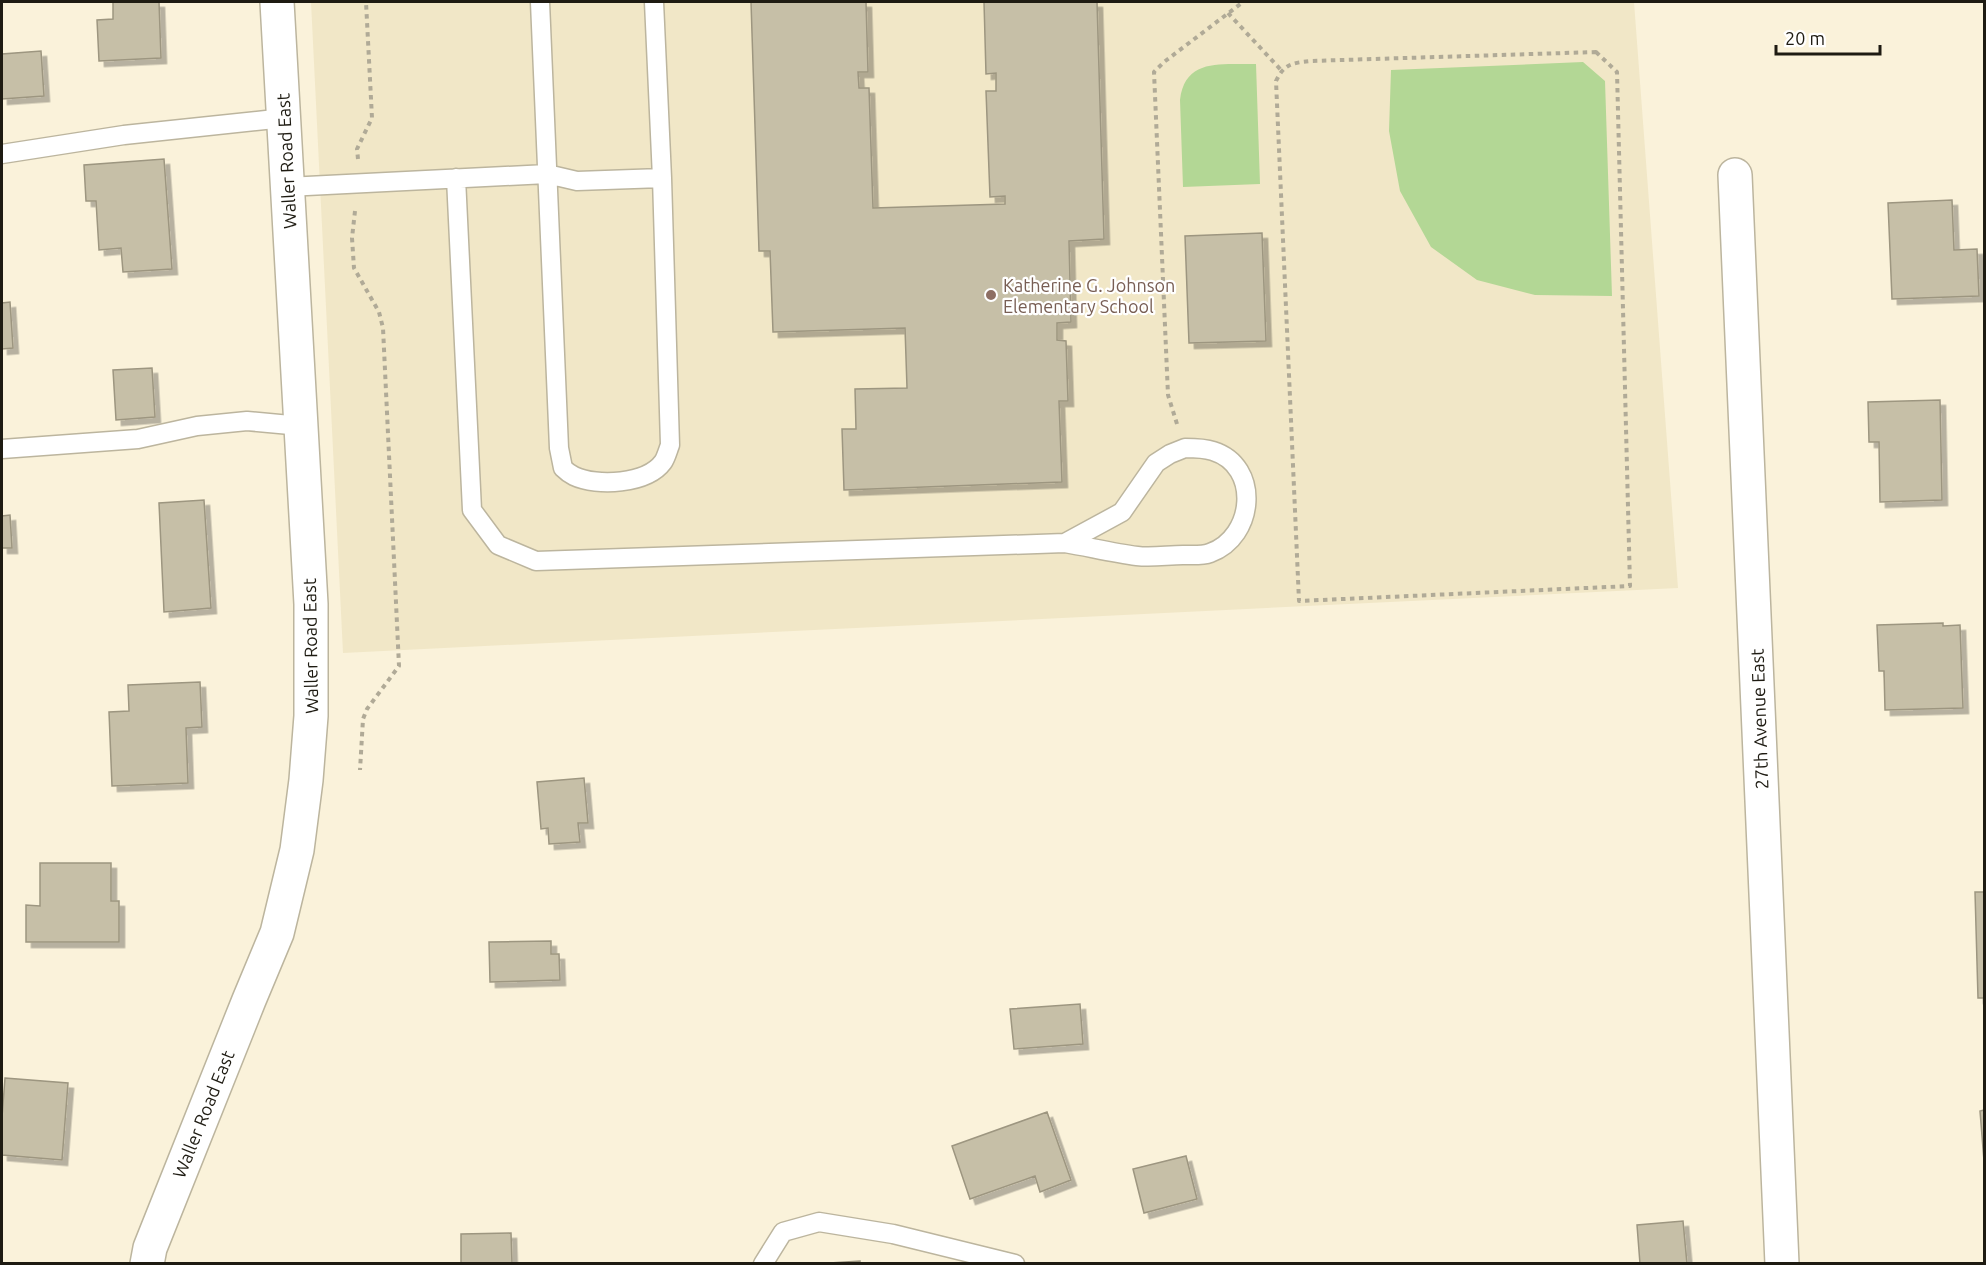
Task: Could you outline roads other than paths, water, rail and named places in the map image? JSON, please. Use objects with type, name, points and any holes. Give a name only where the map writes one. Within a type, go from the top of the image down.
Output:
[{"type":"street","name":"Waller Road East","points":[[147,1263],[150,1248],[277,933],[297,850],[306,780],[311,716],[311,604],[277,2]]},
{"type":"street","name":"27th Avenue East","points":[[1735,174],[1782,1263]]},
{"type":"lane","points":[[540,2],[559,448],[563,468],[573,476],[592,481],[632,480],[649,474],[663,462],[670,445],[654,2]]},
{"type":"lane","points":[[2,154],[124,135],[284,118]]},
{"type":"lane","points":[[287,187],[547,174],[577,181],[662,178]]},
{"type":"lane","points":[[456,178],[472,510],[498,545],[536,561],[1065,543],[1139,556],[1208,554],[1231,541],[1239,530],[1247,506],[1242,478],[1234,465],[1215,451],[1185,448],[1156,463],[1122,512],[1065,543]]},
{"type":"lane","points":[[2,449],[138,439],[197,426],[246,421],[301,426]]},
{"type":"lane","points":[[763,1263],[783,1232],[819,1222],[893,1234],[1016,1263]]},
{"type":"place","name":"Katherine G. Johnson Elementary School","points":[[991,295]]}]
